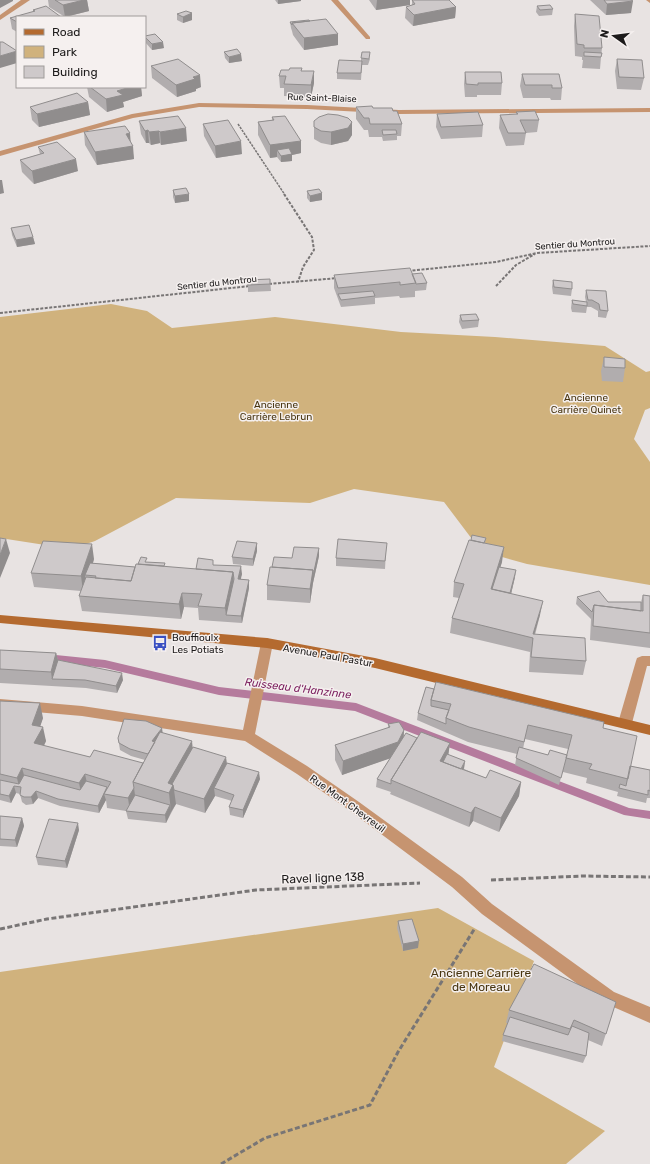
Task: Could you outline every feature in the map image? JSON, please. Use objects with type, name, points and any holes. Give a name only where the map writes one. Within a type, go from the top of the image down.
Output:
[{"type":"main road","name":"Avenue Paul Pastur","points":[[0,619],[267,643],[376,663],[650,730]]},
{"type":"street","points":[[0,18],[20,3],[27,0]]},
{"type":"street","points":[[334,0],[368,38]]},
{"type":"street","name":"Rue Saint-Blaise","points":[[0,154],[132,116],[199,104],[307,107],[399,112],[650,110]]},
{"type":"street","points":[[248,736],[267,643]]},
{"type":"street","points":[[625,723],[642,661],[650,661]]},
{"type":"street","name":"Rue Mont Chevreuil","points":[[0,704],[82,711],[248,736],[315,779],[457,882],[487,909],[608,997],[650,1015]]},
{"type":"path","points":[[225,105],[312,237],[314,250],[303,267],[298,282]]},
{"type":"path","name":"Sentier du Montrou","points":[[407,272],[496,262],[537,253],[650,246]]},
{"type":"path","points":[[496,286],[516,265],[537,253]]},
{"type":"path","name":"Sentier du Montrou","points":[[266,284],[345,277]]},
{"type":"path","name":"Sentier du Montrou","points":[[0,313],[250,286]]},
{"type":"path","name":"Ravel ligne 138","points":[[0,928],[47,919],[256,890],[583,876],[650,877]]},
{"type":"path","points":[[220,1164],[265,1138],[370,1104],[398,1052],[487,909]]},
{"type":"green space","name":"Ancienne Carrière Lebrun","points":[[111,304],[147,311],[172,328],[275,317],[401,332],[495,337],[605,346],[646,372],[650,371],[650,408],[645,410],[634,439],[650,462],[650,585],[527,564],[481,551],[444,502],[354,489],[310,503],[176,498],[95,541],[71,549],[0,538],[0,317]]},
{"type":"green space","name":"Ancienne Carrière de Moreau","points":[[438,908],[534,961],[494,1067],[605,1131],[566,1164],[0,1164],[0,972]]},
{"type":"building","points":[[55,0],[84,0],[63,5]]},
{"type":"building","points":[[412,0],[449,0],[456,7],[414,15],[406,7],[415,4]]},
{"type":"building","points":[[604,0],[631,0],[633,1],[607,4]]},
{"type":"building","points":[[550,5],[553,9],[540,10],[537,6]]},
{"type":"building","points":[[46,6],[60,16],[17,16],[35,11],[33,10]]},
{"type":"building","points":[[186,11],[192,13],[183,17],[177,14]]},
{"type":"building","points":[[575,14],[599,16],[602,48],[584,48],[584,45],[577,44]]},
{"type":"building","points":[[16,16],[16,21],[10,18]]},
{"type":"building","points":[[326,19],[338,34],[304,38],[292,23]]},
{"type":"building","points":[[310,21],[292,23],[292,25],[290,22]]},
{"type":"building","points":[[155,34],[163,42],[152,44],[146,38],[146,36]]},
{"type":"building","points":[[0,42],[3,42],[16,50],[16,51],[0,56]]},
{"type":"building","points":[[237,49],[241,54],[229,57],[224,52]]},
{"type":"building","points":[[362,52],[370,52],[369,59],[361,58]]},
{"type":"building","points":[[584,52],[602,53],[601,57],[584,56]]},
{"type":"building","points":[[178,59],[200,75],[193,77],[195,79],[176,85],[151,66]]},
{"type":"building","points":[[617,59],[642,60],[644,78],[619,77]]},
{"type":"building","points":[[339,60],[362,61],[361,73],[337,73]]},
{"type":"building","points":[[290,68],[302,68],[301,71],[314,71],[311,85],[284,84],[286,76],[279,76],[281,70],[289,70]]},
{"type":"building","points":[[465,72],[501,72],[502,83],[478,83],[478,85],[466,84]]},
{"type":"building","points":[[522,74],[559,74],[562,88],[552,88],[552,85],[525,85]]},
{"type":"building","points":[[91,88],[127,88],[117,91],[123,95],[106,99]]},
{"type":"building","points":[[77,93],[88,102],[37,114],[30,107]]},
{"type":"building","points":[[372,106],[373,108],[392,108],[393,111],[397,111],[402,124],[370,124],[369,118],[364,118],[356,107]]},
{"type":"building","points":[[535,111],[539,120],[520,120],[526,133],[508,133],[500,115],[518,114],[516,112]]},
{"type":"building","points":[[478,112],[483,125],[441,127],[437,114]]},
{"type":"building","points":[[328,114],[348,118],[352,122],[348,128],[331,132],[321,131],[314,127],[314,121],[319,117]]},
{"type":"building","points":[[178,116],[186,128],[149,132],[148,130],[145,131],[139,121]]},
{"type":"building","points":[[285,116],[301,141],[270,145],[258,122],[274,120],[272,117]]},
{"type":"building","points":[[228,120],[241,141],[215,146],[203,124]]},
{"type":"building","points":[[125,126],[130,133],[126,134],[133,146],[95,152],[84,132]]},
{"type":"building","points":[[382,130],[396,130],[397,134],[383,135]]},
{"type":"building","points":[[57,142],[76,159],[32,171],[20,160],[44,153],[38,147]]},
{"type":"building","points":[[289,148],[292,154],[281,156],[277,150]]},
{"type":"building","points":[[186,188],[189,194],[175,196],[173,190]]},
{"type":"building","points":[[319,189],[322,193],[310,196],[307,191]]},
{"type":"building","points":[[29,225],[33,237],[16,240],[11,228]]},
{"type":"building","points":[[410,268],[416,283],[400,285],[400,282],[338,288],[334,275]]},
{"type":"building","points":[[422,273],[427,283],[416,284],[412,274]]},
{"type":"building","points":[[270,279],[270,284],[248,285],[248,280]]},
{"type":"building","points":[[553,280],[572,282],[572,289],[554,287]]},
{"type":"building","points":[[586,290],[606,291],[608,311],[600,310],[599,304],[592,300],[588,300]]},
{"type":"building","points":[[373,291],[375,296],[341,300],[338,294]]},
{"type":"building","points":[[572,300],[587,302],[587,306],[573,304]]},
{"type":"building","points":[[476,314],[479,320],[462,321],[460,315]]},
{"type":"building","points":[[604,357],[625,359],[625,368],[604,367]]},
{"type":"building","points":[[472,535],[486,538],[484,543],[471,540]]},
{"type":"building","points":[[0,538],[6,539],[0,555]]},
{"type":"building","points":[[338,539],[387,543],[385,561],[336,558]]},
{"type":"building","points":[[469,540],[504,547],[491,589],[543,601],[533,634],[585,638],[586,661],[531,657],[533,638],[452,618],[464,584],[454,582]]},
{"type":"building","points":[[43,541],[92,544],[81,576],[31,573]]},
{"type":"building","points":[[237,541],[257,543],[253,559],[232,557]]},
{"type":"building","points":[[294,547],[319,548],[313,576],[313,570],[272,567],[274,557],[292,558]]},
{"type":"building","points":[[141,557],[147,558],[145,562],[165,563],[164,566],[138,564]]},
{"type":"building","points":[[198,558],[213,560],[213,565],[241,566],[238,579],[249,580],[241,616],[226,615],[234,579],[233,572],[196,569]]},
{"type":"building","points":[[90,563],[135,567],[131,581],[95,578],[96,576],[85,575]]},
{"type":"building","points":[[136,564],[233,572],[225,608],[198,606],[202,594],[182,593],[179,604],[79,596],[86,577],[131,581]]},
{"type":"building","points":[[270,567],[313,570],[310,589],[267,585]]},
{"type":"building","points":[[499,567],[516,570],[510,593],[492,589]]},
{"type":"building","points":[[599,591],[608,602],[641,602],[641,611],[594,605],[592,612],[577,597]]},
{"type":"building","points":[[643,595],[650,596],[650,633],[593,626],[594,605],[643,611]]},
{"type":"building","points":[[0,650],[56,653],[51,672],[0,669]]},
{"type":"building","points":[[58,660],[122,673],[116,686],[85,680],[52,679]]},
{"type":"building","points":[[436,682],[604,722],[603,728],[637,736],[628,779],[589,769],[592,764],[566,758],[572,735],[528,725],[524,742],[469,727],[446,718],[451,704],[431,700]]},
{"type":"building","points":[[426,687],[434,689],[431,706],[449,710],[446,718],[446,724],[418,713]]},
{"type":"building","points":[[0,701],[40,703],[32,725],[43,727],[34,743],[90,757],[94,750],[143,763],[133,782],[134,788],[128,798],[104,794],[111,782],[85,774],[79,783],[22,768],[17,778],[0,774]]},
{"type":"building","points":[[124,719],[146,721],[162,728],[152,741],[155,742],[148,754],[130,749],[119,743],[118,738]]},
{"type":"building","points":[[399,722],[404,730],[398,742],[343,761],[335,745],[390,727],[388,724]]},
{"type":"building","points":[[160,732],[192,741],[168,783],[173,785],[169,793],[133,782]]},
{"type":"building","points":[[421,732],[450,743],[440,761],[486,778],[490,770],[521,782],[501,818],[475,807],[471,813],[391,780]]},
{"type":"building","points":[[406,733],[417,738],[391,780],[391,784],[377,779]]},
{"type":"building","points":[[193,747],[226,757],[204,799],[174,790],[172,784]]},
{"type":"building","points":[[519,747],[548,755],[550,750],[567,755],[561,778],[516,758]]},
{"type":"building","points":[[447,754],[465,761],[461,769],[443,762]]},
{"type":"building","points":[[227,763],[259,772],[243,810],[229,807],[234,795],[214,788]]},
{"type":"building","points":[[630,766],[650,770],[650,791],[648,790],[648,795],[619,788],[620,784],[626,786]]},
{"type":"building","points":[[24,775],[80,790],[86,781],[107,787],[98,806],[58,799],[36,791],[31,797],[24,797],[20,795],[21,787],[14,786],[9,796],[0,794],[0,780],[19,784]]},
{"type":"building","points":[[135,795],[170,805],[165,815],[126,811]]},
{"type":"building","points":[[0,816],[22,818],[15,840],[0,839]]},
{"type":"building","points":[[49,819],[78,823],[65,861],[36,857]]},
{"type":"building","points":[[412,919],[419,941],[403,944],[398,921]]},
{"type":"building","points":[[534,964],[616,1002],[606,1034],[574,1020],[570,1029],[509,1010]]},
{"type":"building","points":[[510,1017],[568,1035],[572,1026],[589,1033],[586,1056],[503,1035]]},
{"type":"waterway","name":"Ruisseau d'Hanzinne","points":[[46,658],[105,664],[219,691],[356,707],[628,812],[650,815]]},
{"type":"place","name":"Bouffioulx Les Potiats","points":[[160,643]]},
{"type":"park label","name":"Ancienne Carrière Quinet","points":[[586,402]]}]
